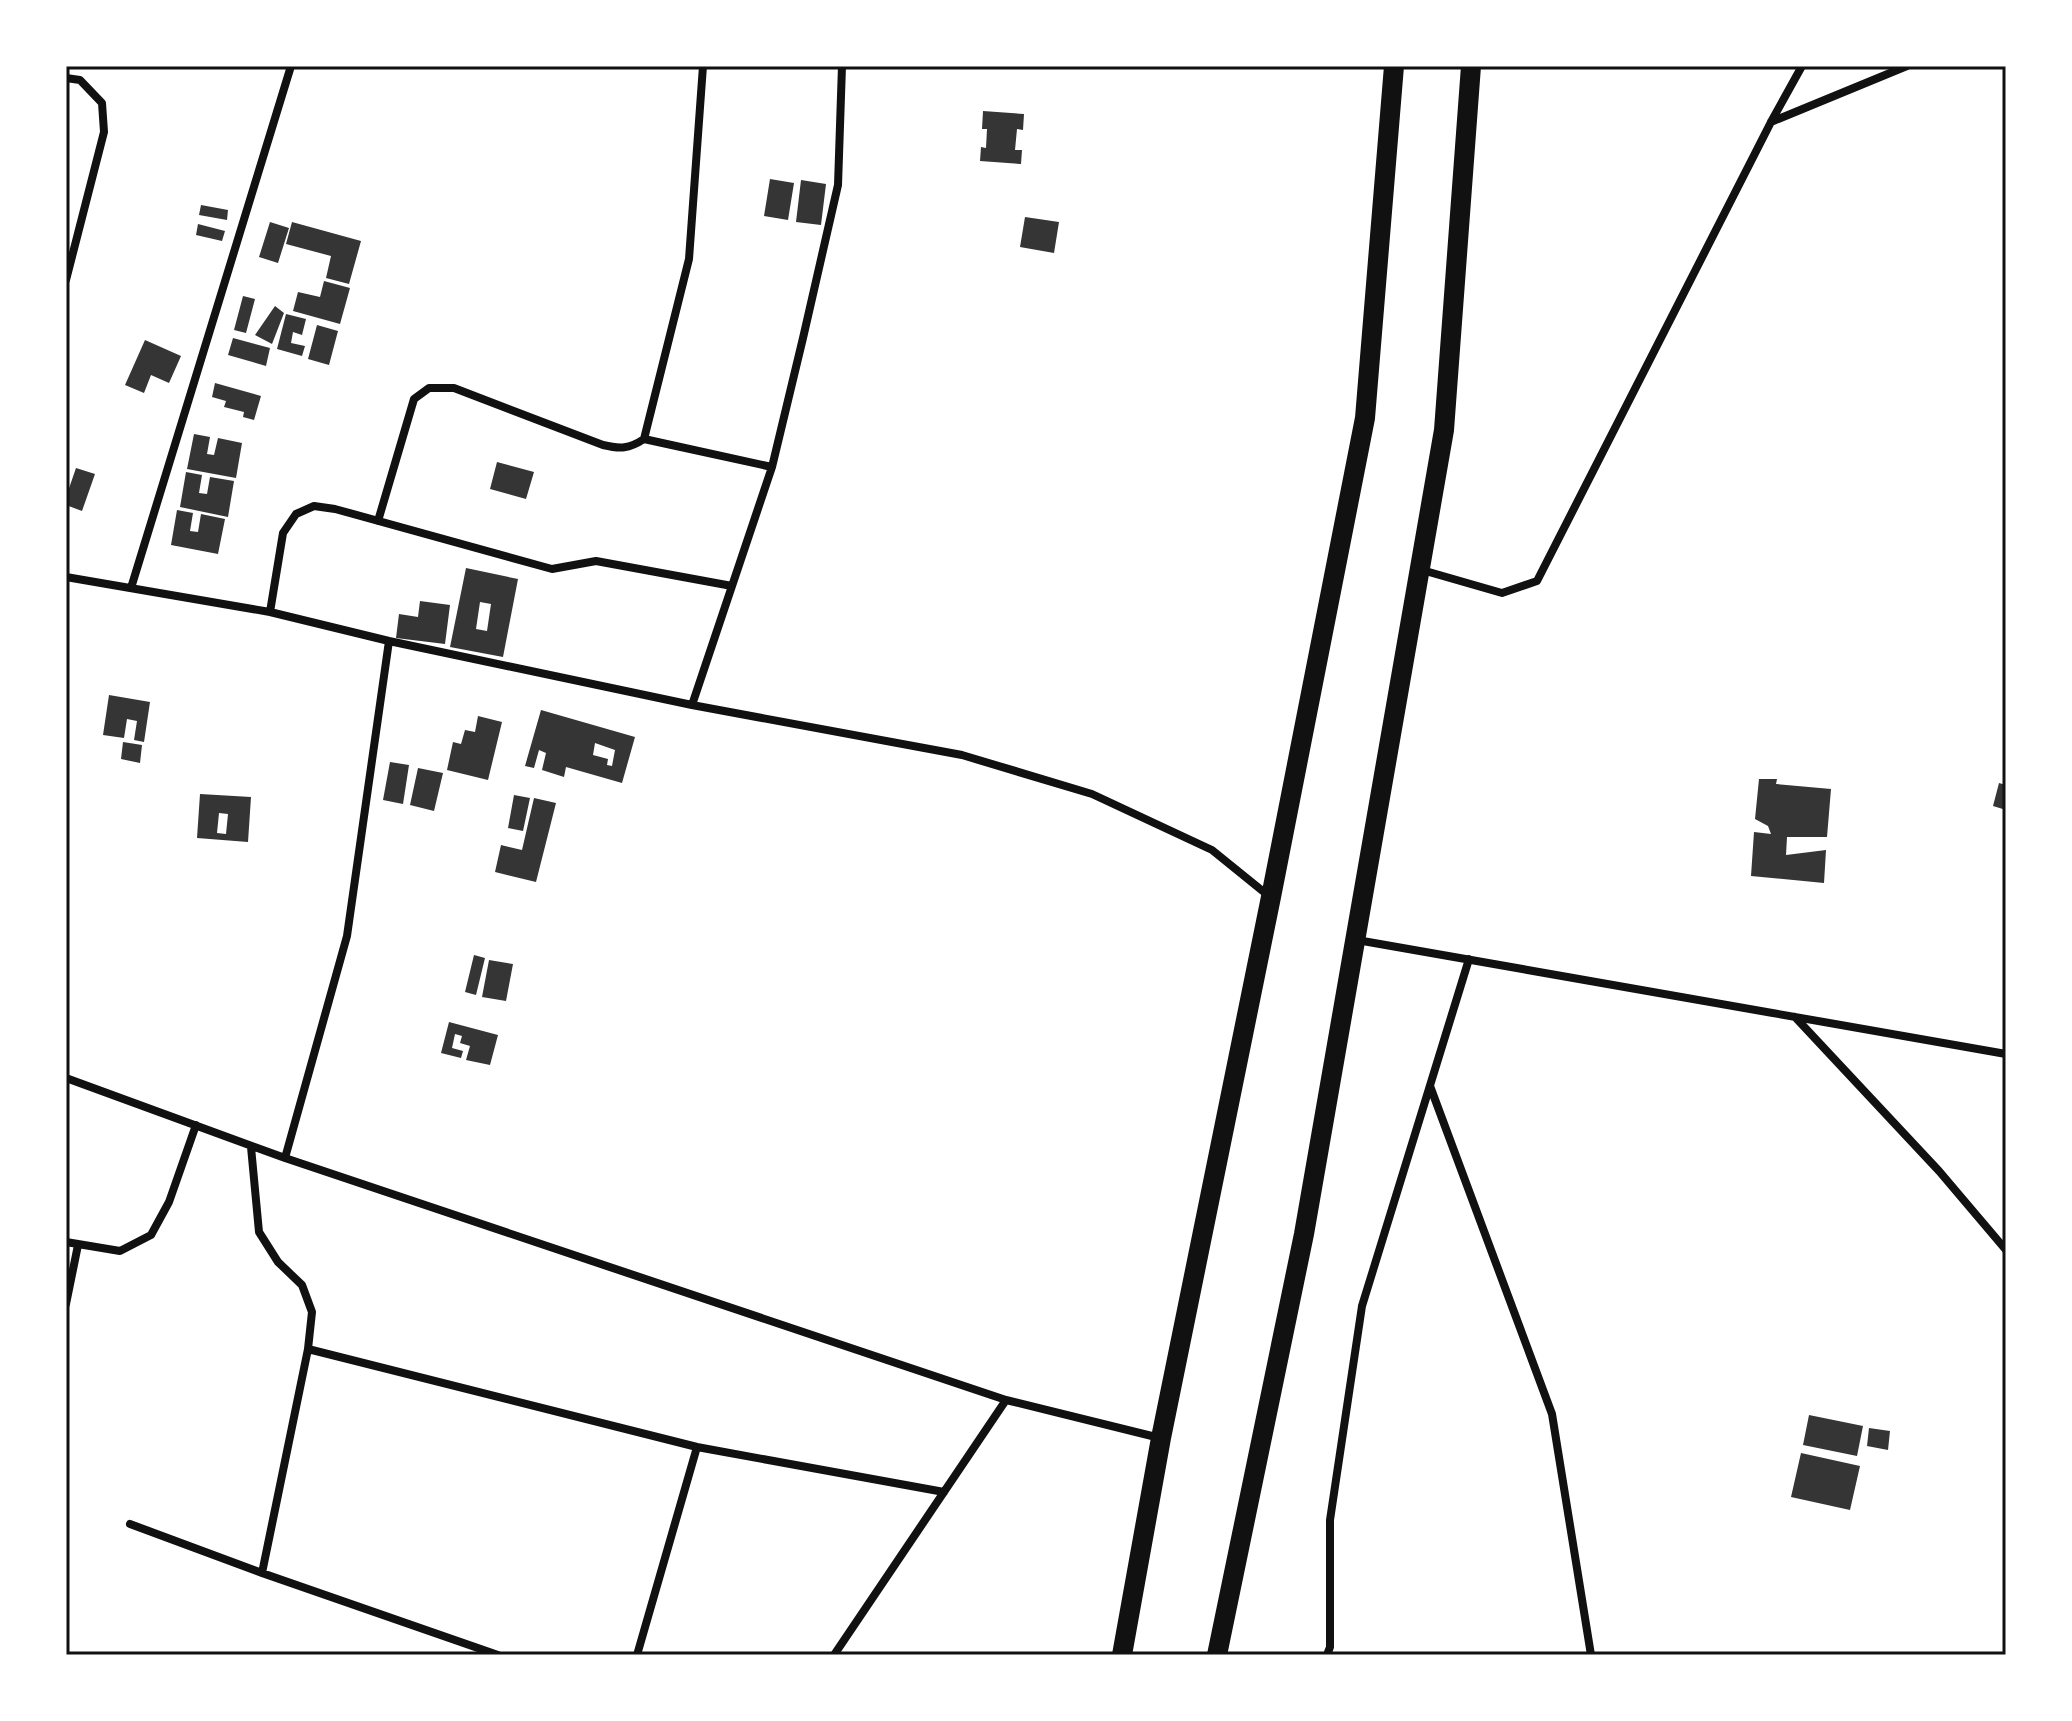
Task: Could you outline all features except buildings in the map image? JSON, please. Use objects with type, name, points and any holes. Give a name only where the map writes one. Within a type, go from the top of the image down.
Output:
[{"type":"main road","points":[[1122,1655],[1161,1438],[1365,418],[1394,66]]},
{"type":"main road","points":[[1217,1655],[1304,1234],[1444,430],[1471,66]]},
{"type":"street","points":[[131,588],[291,66]]},
{"type":"street","points":[[378,521],[414,399],[429,388],[454,388],[611,447],[632,447],[644,439],[689,259],[703,66]]},
{"type":"street","points":[[692,705],[772,467],[838,185],[842,66]]},
{"type":"street","points":[[1420,569],[1502,593],[1537,581],[1802,66]]},
{"type":"street","points":[[1771,122],[1907,66]]},
{"type":"street","points":[[66,78],[80,80],[102,103],[104,132],[66,280]]},
{"type":"street","points":[[644,439],[772,467]]},
{"type":"street","points":[[270,612],[283,533],[296,514],[314,506],[335,509],[552,569],[596,561],[732,586]]},
{"type":"street","points":[[66,577],[270,612],[389,641],[692,705],[962,755],[1092,794],[1212,850],[1271,897]]},
{"type":"street","points":[[285,1158],[347,936],[389,641]]},
{"type":"street","points":[[1355,939],[2006,1054]]},
{"type":"street","points":[[1327,1655],[1330,1647],[1330,1520],[1362,1306],[1469,959]]},
{"type":"street","points":[[1795,1017],[1939,1171],[2006,1250]]},
{"type":"street","points":[[66,1078],[251,1147],[1006,1400],[1161,1438]]},
{"type":"street","points":[[1430,1086],[1552,1414],[1591,1655]]},
{"type":"street","points":[[66,1242],[120,1251],[151,1235],[169,1202],[196,1125]]},
{"type":"street","points":[[251,1147],[259,1232],[278,1262],[302,1285],[312,1312],[308,1349],[262,1573]]},
{"type":"street","points":[[66,1304],[78,1245]]},
{"type":"street","points":[[308,1349],[697,1447],[944,1492]]},
{"type":"street","points":[[834,1655],[1006,1400]]},
{"type":"street","points":[[637,1655],[697,1447]]},
{"type":"street","points":[[130,1524],[498,1655]]}]
